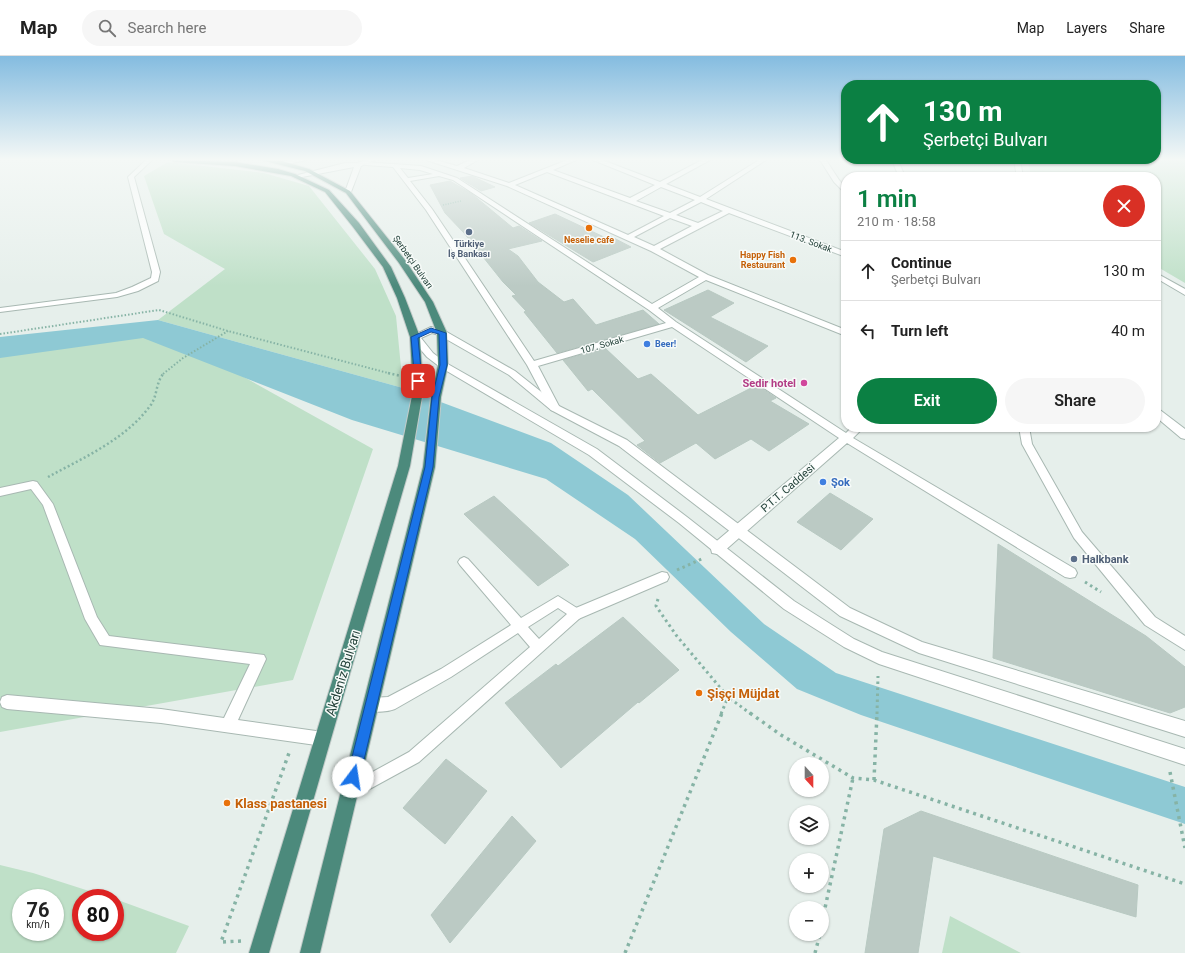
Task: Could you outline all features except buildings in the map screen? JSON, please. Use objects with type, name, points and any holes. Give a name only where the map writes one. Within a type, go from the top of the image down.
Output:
[{"type":"highway","points":[[336,202],[387,267],[401,298],[415,337],[418,386]]},
{"type":"highway","name":"Şerbetçi Bulvarı","points":[[356,202],[402,262],[429,302],[442,333],[443,365],[436,397],[429,467],[371,705]]},
{"type":"highway","name":"Akdeniz Bulvarı","points":[[259,953],[404,466],[418,386]]},
{"type":"highway","points":[[310,953],[371,705]]},
{"type":"street","points":[[423,202],[532,365],[555,408]]},
{"type":"street","points":[[490,202],[846,438],[1070,573]]},
{"type":"street","points":[[547,202],[654,249],[705,277],[841,330]]},
{"type":"street","points":[[632,202],[698,226]]},
{"type":"street","points":[[627,238],[696,202]]},
{"type":"street","name":"113. Sokak","points":[[705,202],[841,253]]},
{"type":"street","points":[[654,249],[729,210]]},
{"type":"street","points":[[652,308],[705,277]]},
{"type":"street","points":[[1161,278],[1185,292]]},
{"type":"street","name":"107. Sokak","points":[[532,365],[672,324]]},
{"type":"street","points":[[1185,729],[919,647],[845,612],[623,443],[555,408],[512,373],[442,333],[431,330],[415,337],[430,355],[443,365],[593,452],[718,549],[788,606],[848,643],[879,658],[1185,758]]},
{"type":"street","points":[[1161,416],[1185,435]]},
{"type":"street","name":"P.T.T. Caddesi","points":[[718,549],[853,432]]},
{"type":"street","points":[[1025,432],[1027,444],[1078,535],[1150,621],[1185,644]]},
{"type":"street","points":[[576,614],[662,577]]},
{"type":"lane","points":[[0,310],[117,295],[155,279],[156,272],[137,202]]},
{"type":"lane","points":[[0,492],[33,485],[48,504],[91,618],[105,642],[259,659],[228,726]]},
{"type":"lane","points":[[464,562],[538,647]]},
{"type":"lane","points":[[350,792],[414,757],[576,614],[558,601],[446,673],[390,704],[371,705]]},
{"type":"lane","points":[[7,702],[161,716],[323,739]]},
{"type":"path","points":[[0,334],[159,310],[418,386]]},
{"type":"path","points":[[33,485],[104,447],[133,423],[151,404],[159,378],[184,358],[228,331]]},
{"type":"path","points":[[702,559],[662,577],[656,606],[676,635],[728,697],[781,735],[853,778],[874,780],[1185,884]]},
{"type":"path","points":[[874,780],[879,658]]},
{"type":"path","points":[[625,953],[728,697]]},
{"type":"path","points":[[1170,776],[1185,848]]},
{"type":"path","points":[[827,901],[853,778]]},
{"type":"path","points":[[815,953],[818,941]]},
{"type":"green space","points":[[153,202],[322,202],[375,269],[396,316],[403,388],[158,320],[225,269],[164,234]]},
{"type":"green space","points":[[1161,202],[1185,202],[1185,283],[1161,269]]},
{"type":"green space","points":[[130,334],[197,351],[373,449],[293,680],[0,732],[0,350]]},
{"type":"green space","points":[[0,865],[33,873],[83,889],[72,889],[72,941],[124,941],[124,902],[189,926],[176,953],[0,953]]},
{"type":"green space","points":[[950,916],[1021,953],[942,953]]},
{"type":"water","points":[[158,320],[403,388],[551,443],[628,495],[764,624],[836,673],[1185,787],[1185,824],[861,715],[797,689],[731,632],[635,539],[546,479],[352,420],[143,338],[0,358],[0,337]]},
{"type":"place","name":"Neselie cafe","points":[[589,228]]},
{"type":"place","name":"Türkiye İş Bankası","points":[[469,232]]},
{"type":"place","name":"Happy Fish Restaurant","points":[[793,260]]},
{"type":"place","name":"Beer!","points":[[647,344]]},
{"type":"place","name":"Sedir hotel","points":[[804,383]]},
{"type":"place","name":"Şok","points":[[823,482]]},
{"type":"place","name":"Halkbank","points":[[1074,559]]},
{"type":"place","name":"Şişçi Müjdat","points":[[699,693]]},
{"type":"place","name":"Klass pastanesi","points":[[227,803]]},
{"type":"route","points":[[353,777],[429,467],[436,397],[443,365],[442,333],[431,330],[415,337],[418,381]]}]
